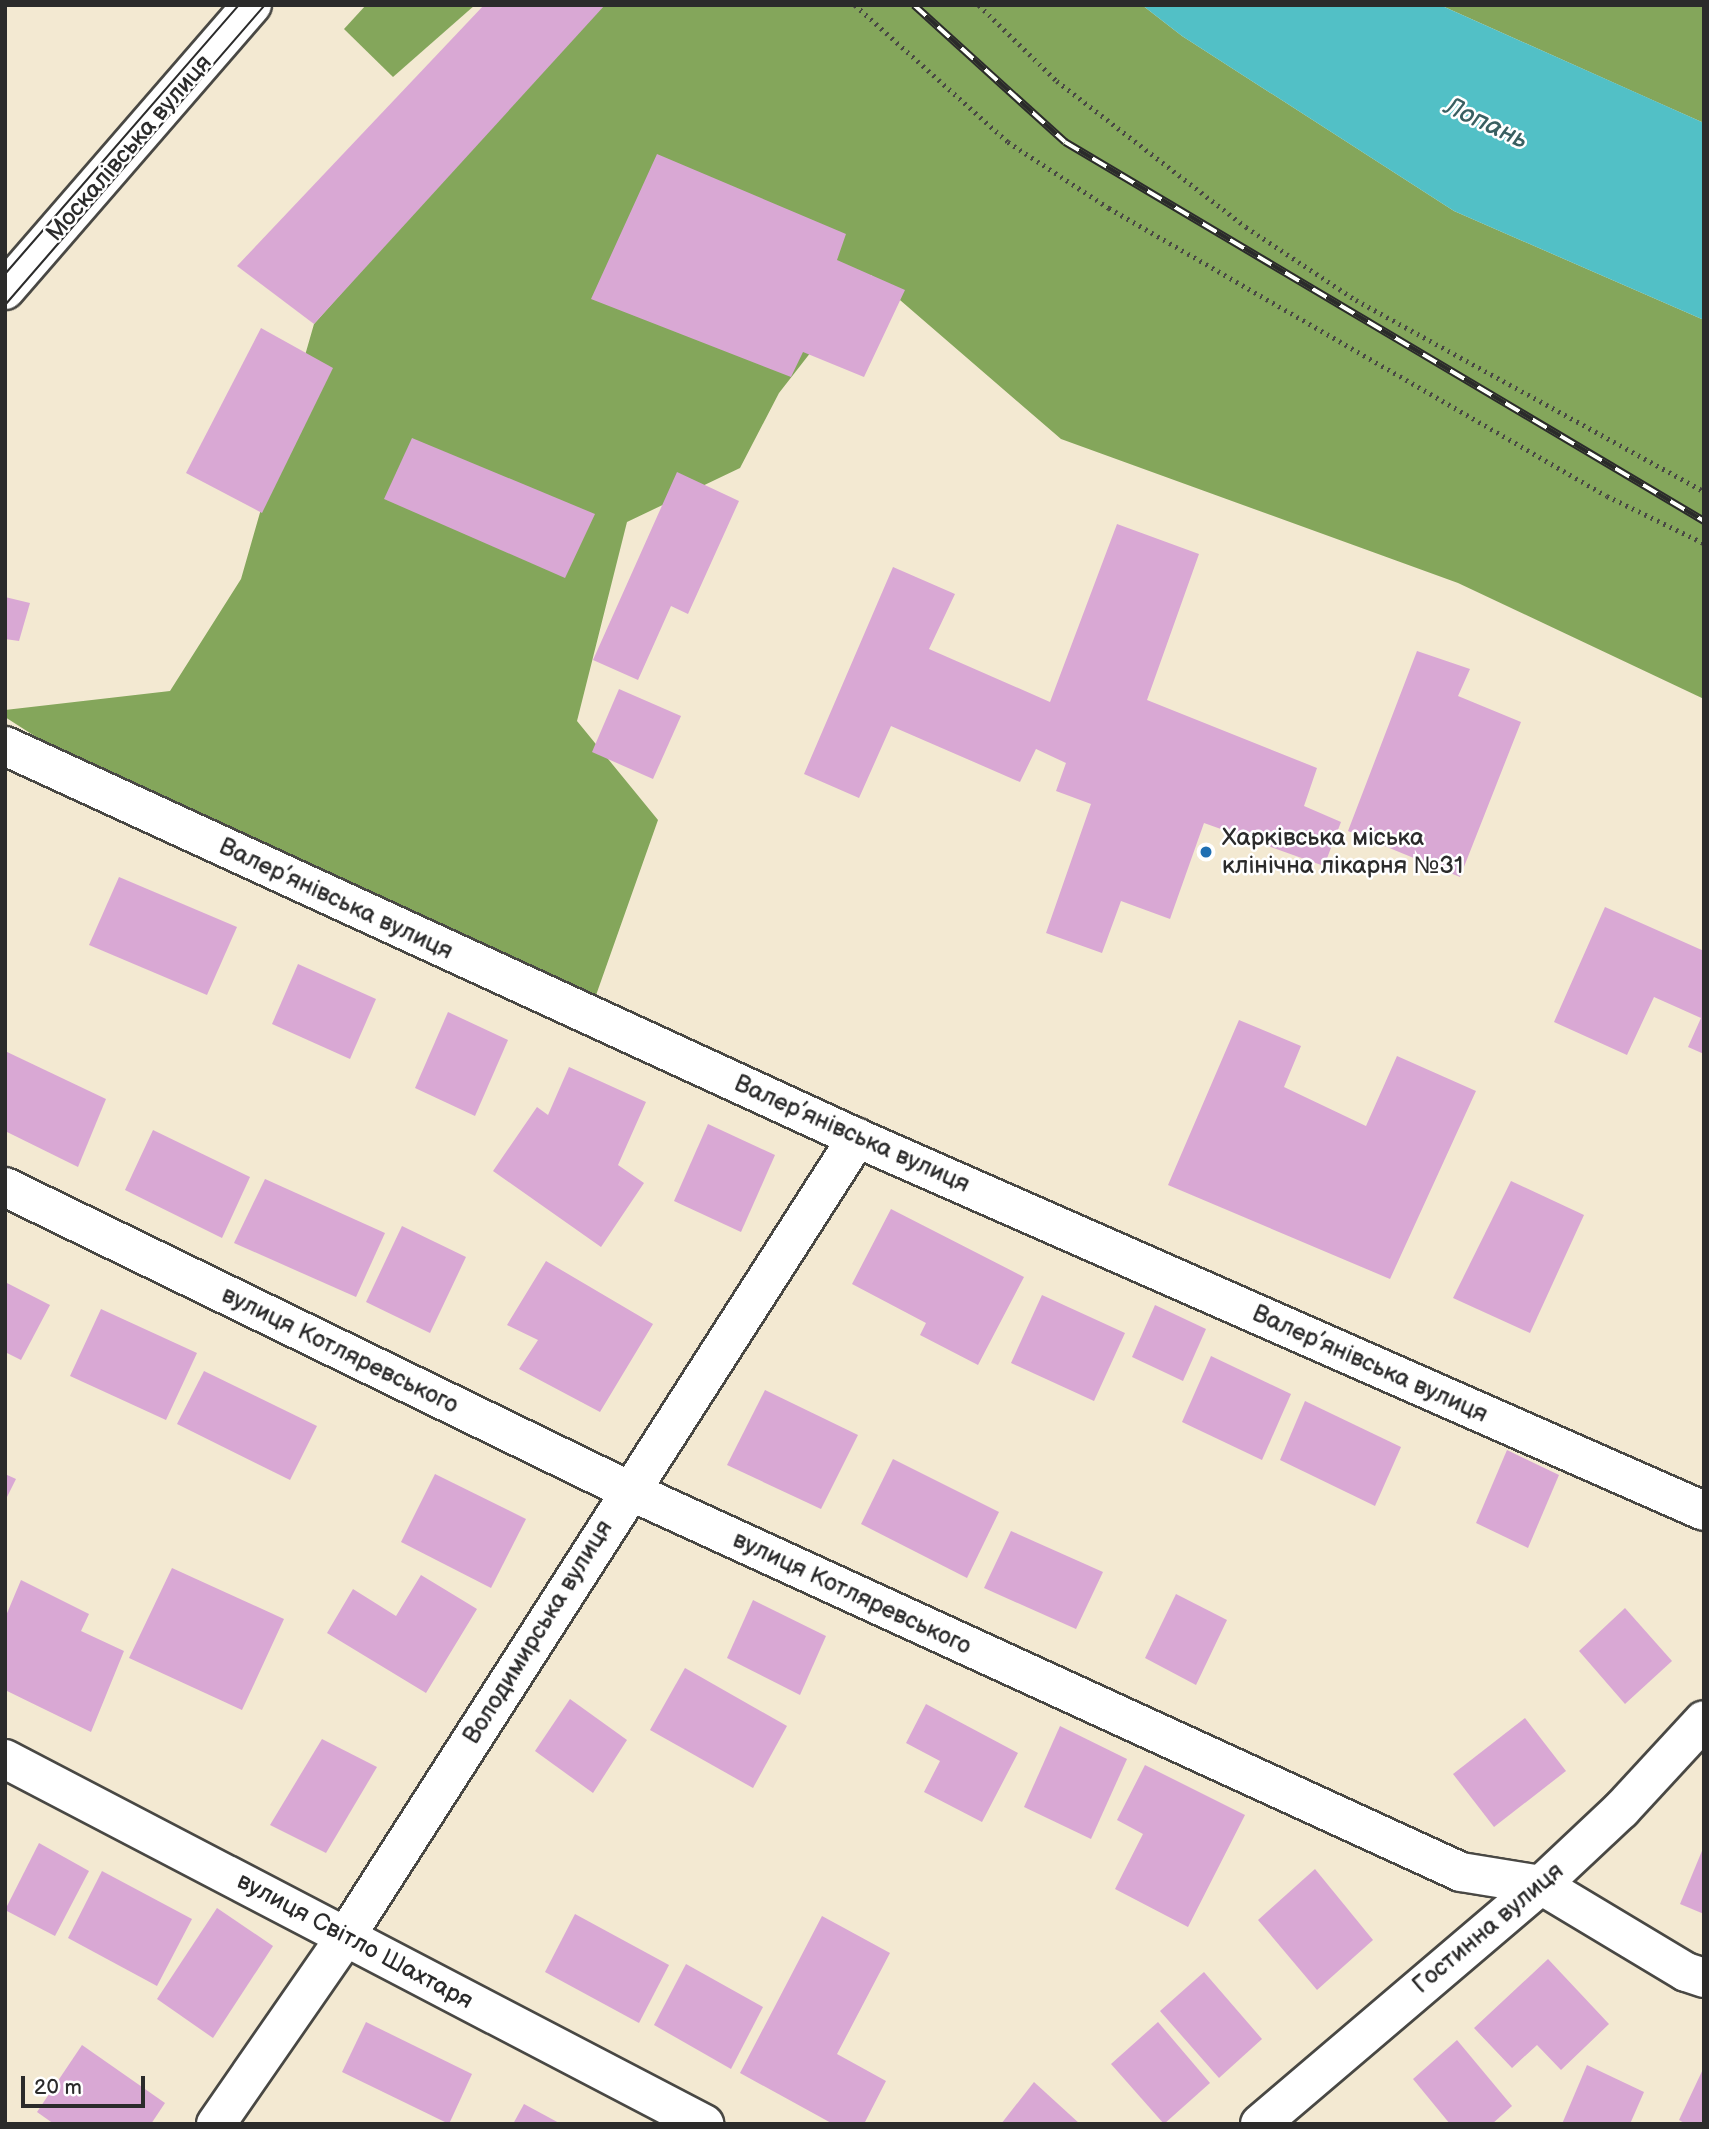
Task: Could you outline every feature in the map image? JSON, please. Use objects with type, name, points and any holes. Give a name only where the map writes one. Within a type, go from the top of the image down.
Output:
[{"type":"street","name":"Москалівська вулиця","points":[[5,290],[252,5]]},
{"type":"street","name":"Валер’янівська вулиця","points":[[5,746],[858,1138],[1704,1511]]},
{"type":"street","name":"Володимирська вулиця","points":[[216,2124],[346,1936],[628,1490],[858,1138]]},
{"type":"street","name":"вулиця Котляревського","points":[[5,1187],[628,1490],[1461,1872],[1541,1885],[1686,1972],[1704,1978]]},
{"type":"street","name":"Гостинна вулиця","points":[[1260,2124],[1541,1885],[1621,1810],[1704,1720]]},
{"type":"street","name":"вулиця Світло Шахтаря","points":[[5,1759],[704,2124]]},
{"type":"path","points":[[855,5],[1008,142],[1109,208],[1607,496],[1704,543]]},
{"type":"path","points":[[979,5],[1057,81],[1246,227],[1356,300],[1704,491]]},
{"type":"green space","points":[[366,5],[475,5],[393,77],[344,29]]},
{"type":"green space","points":[[597,5],[1142,5],[1182,36],[1454,211],[1704,320],[1704,699],[1458,583],[1061,439],[871,275],[779,393],[740,468],[627,522],[577,721],[658,820],[589,1015],[164,819],[5,717],[5,710],[170,691],[241,579],[314,324]]},
{"type":"green space","points":[[1440,5],[1704,5],[1704,123],[1650,99]]},
{"type":"water","name":"Лопань","points":[[1142,5],[1440,5],[1704,123],[1704,320],[1454,211],[1182,36]]},
{"type":"building","points":[[484,5],[605,5],[314,324],[237,266]]},
{"type":"building","points":[[657,154],[846,234],[837,260],[905,290],[864,377],[803,352],[791,377],[591,299]]},
{"type":"building","points":[[261,328],[333,368],[262,513],[186,473]]},
{"type":"building","points":[[412,438],[595,514],[565,578],[384,499]]},
{"type":"building","points":[[677,472],[739,501],[688,614],[671,606],[638,680],[593,660]]},
{"type":"building","points":[[1117,524],[1199,554],[1147,700],[1317,768],[1304,806],[1341,822],[1324,866],[1204,823],[1170,919],[1121,901],[1102,953],[1046,933],[1091,804],[1056,791],[1066,763],[1036,749],[1020,782],[891,726],[859,798],[804,774],[893,567],[955,594],[929,649],[1050,702]]},
{"type":"building","points":[[5,597],[30,603],[19,641],[5,639]]},
{"type":"building","points":[[1417,651],[1470,669],[1458,696],[1521,722],[1460,877],[1348,831]]},
{"type":"building","points":[[619,689],[681,716],[653,779],[592,752]]},
{"type":"building","points":[[119,877],[237,927],[207,995],[89,945]]},
{"type":"building","points":[[1605,907],[1704,951],[1704,1054],[1688,1047],[1701,1018],[1654,997],[1627,1055],[1554,1022]]},
{"type":"building","points":[[298,964],[376,999],[350,1059],[272,1024]]},
{"type":"building","points":[[448,1012],[508,1040],[475,1116],[415,1088]]},
{"type":"building","points":[[1239,1020],[1301,1046],[1284,1087],[1366,1126],[1397,1056],[1476,1091],[1390,1279],[1168,1185]]},
{"type":"building","points":[[5,1051],[106,1099],[78,1167],[5,1131]]},
{"type":"building","points":[[569,1067],[646,1102],[618,1165],[644,1183],[601,1247],[493,1171],[537,1107],[548,1115]]},
{"type":"building","points":[[708,1124],[775,1155],[741,1232],[674,1201]]},
{"type":"building","points":[[153,1130],[250,1177],[222,1238],[125,1190]]},
{"type":"building","points":[[265,1179],[385,1233],[356,1297],[234,1243]]},
{"type":"building","points":[[1511,1181],[1584,1215],[1530,1333],[1453,1298]]},
{"type":"building","points":[[891,1209],[1024,1277],[978,1365],[920,1335],[926,1323],[852,1284]]},
{"type":"building","points":[[402,1226],[466,1257],[430,1333],[366,1302]]},
{"type":"building","points":[[546,1261],[653,1324],[600,1412],[519,1369],[538,1340],[507,1325]]},
{"type":"building","points":[[5,1282],[50,1305],[21,1360],[5,1352]]},
{"type":"building","points":[[1042,1295],[1125,1333],[1094,1401],[1011,1363]]},
{"type":"building","points":[[1155,1305],[1206,1329],[1183,1381],[1132,1357]]},
{"type":"building","points":[[101,1309],[197,1353],[166,1420],[70,1376]]},
{"type":"building","points":[[1211,1356],[1291,1394],[1262,1460],[1182,1422]]},
{"type":"building","points":[[204,1371],[317,1426],[290,1480],[177,1424]]},
{"type":"building","points":[[765,1390],[858,1435],[821,1509],[727,1465]]},
{"type":"building","points":[[1305,1401],[1401,1447],[1375,1506],[1280,1460]]},
{"type":"building","points":[[1507,1450],[1559,1475],[1528,1548],[1476,1523]]},
{"type":"building","points":[[893,1459],[999,1512],[967,1578],[861,1524]]},
{"type":"building","points":[[5,1474],[16,1479],[5,1501]]},
{"type":"building","points":[[435,1474],[526,1519],[491,1588],[401,1542]]},
{"type":"building","points":[[1011,1531],[1103,1572],[1076,1629],[984,1588]]},
{"type":"building","points":[[172,1568],[284,1619],[242,1710],[129,1658]]},
{"type":"building","points":[[421,1575],[477,1609],[426,1693],[327,1633],[353,1589],[396,1616]]},
{"type":"building","points":[[21,1580],[89,1614],[81,1631],[124,1651],[91,1732],[5,1690],[5,1618]]},
{"type":"building","points":[[1176,1594],[1227,1620],[1196,1685],[1145,1658]]},
{"type":"building","points":[[753,1600],[826,1636],[800,1695],[727,1658]]},
{"type":"building","points":[[1625,1608],[1672,1661],[1625,1704],[1579,1651]]},
{"type":"building","points":[[685,1668],[787,1726],[753,1788],[650,1730]]},
{"type":"building","points":[[570,1699],[627,1740],[593,1793],[535,1751]]},
{"type":"building","points":[[926,1704],[1018,1753],[982,1822],[924,1792],[940,1761],[906,1743]]},
{"type":"building","points":[[1525,1718],[1566,1771],[1494,1827],[1453,1774]]},
{"type":"building","points":[[1060,1726],[1127,1759],[1091,1839],[1024,1807]]},
{"type":"building","points":[[322,1739],[377,1767],[326,1853],[270,1825]]},
{"type":"building","points":[[1145,1765],[1245,1815],[1188,1927],[1115,1889],[1143,1834],[1117,1820]]},
{"type":"building","points":[[39,1843],[89,1871],[55,1936],[5,1910]]},
{"type":"building","points":[[1704,1846],[1704,1914],[1680,1904]]},
{"type":"building","points":[[1315,1869],[1373,1940],[1317,1990],[1258,1920]]},
{"type":"building","points":[[102,1871],[192,1919],[157,1986],[68,1938]]},
{"type":"building","points":[[217,1908],[273,1946],[213,2038],[157,1999]]},
{"type":"building","points":[[575,1914],[669,1965],[639,2023],[545,1972]]},
{"type":"building","points":[[822,1916],[890,1953],[837,2054],[886,2081],[864,2124],[833,2124],[740,2073]]},
{"type":"building","points":[[1548,1959],[1609,2024],[1561,2070],[1537,2045],[1512,2068],[1474,2028]]},
{"type":"building","points":[[686,1964],[763,2007],[731,2069],[654,2025]]},
{"type":"building","points":[[1204,1972],[1262,2039],[1219,2078],[1160,2011]]},
{"type":"building","points":[[366,2022],[472,2074],[449,2124],[342,2072]]},
{"type":"building","points":[[1158,2022],[1210,2083],[1164,2124],[1111,2064]]},
{"type":"building","points":[[1457,2040],[1512,2106],[1492,2124],[1450,2124],[1413,2079]]},
{"type":"building","points":[[82,2045],[165,2103],[151,2124],[54,2124],[37,2112]]},
{"type":"building","points":[[1587,2065],[1644,2092],[1630,2124],[1562,2124]]},
{"type":"building","points":[[1704,2067],[1704,2124],[1686,2124],[1679,2120]]},
{"type":"building","points":[[1034,2082],[1080,2124],[1001,2124]]},
{"type":"building","points":[[524,2104],[561,2124],[513,2124]]},
{"type":"tram line","points":[[5,274],[239,5]]},
{"type":"tram line","points":[[5,305],[265,5]]},
{"type":"railway","points":[[914,5],[1065,142],[1704,521]]},
{"type":"place","name":"Харківська міська клінічна лікарня №31","points":[[1206,852]]}]
